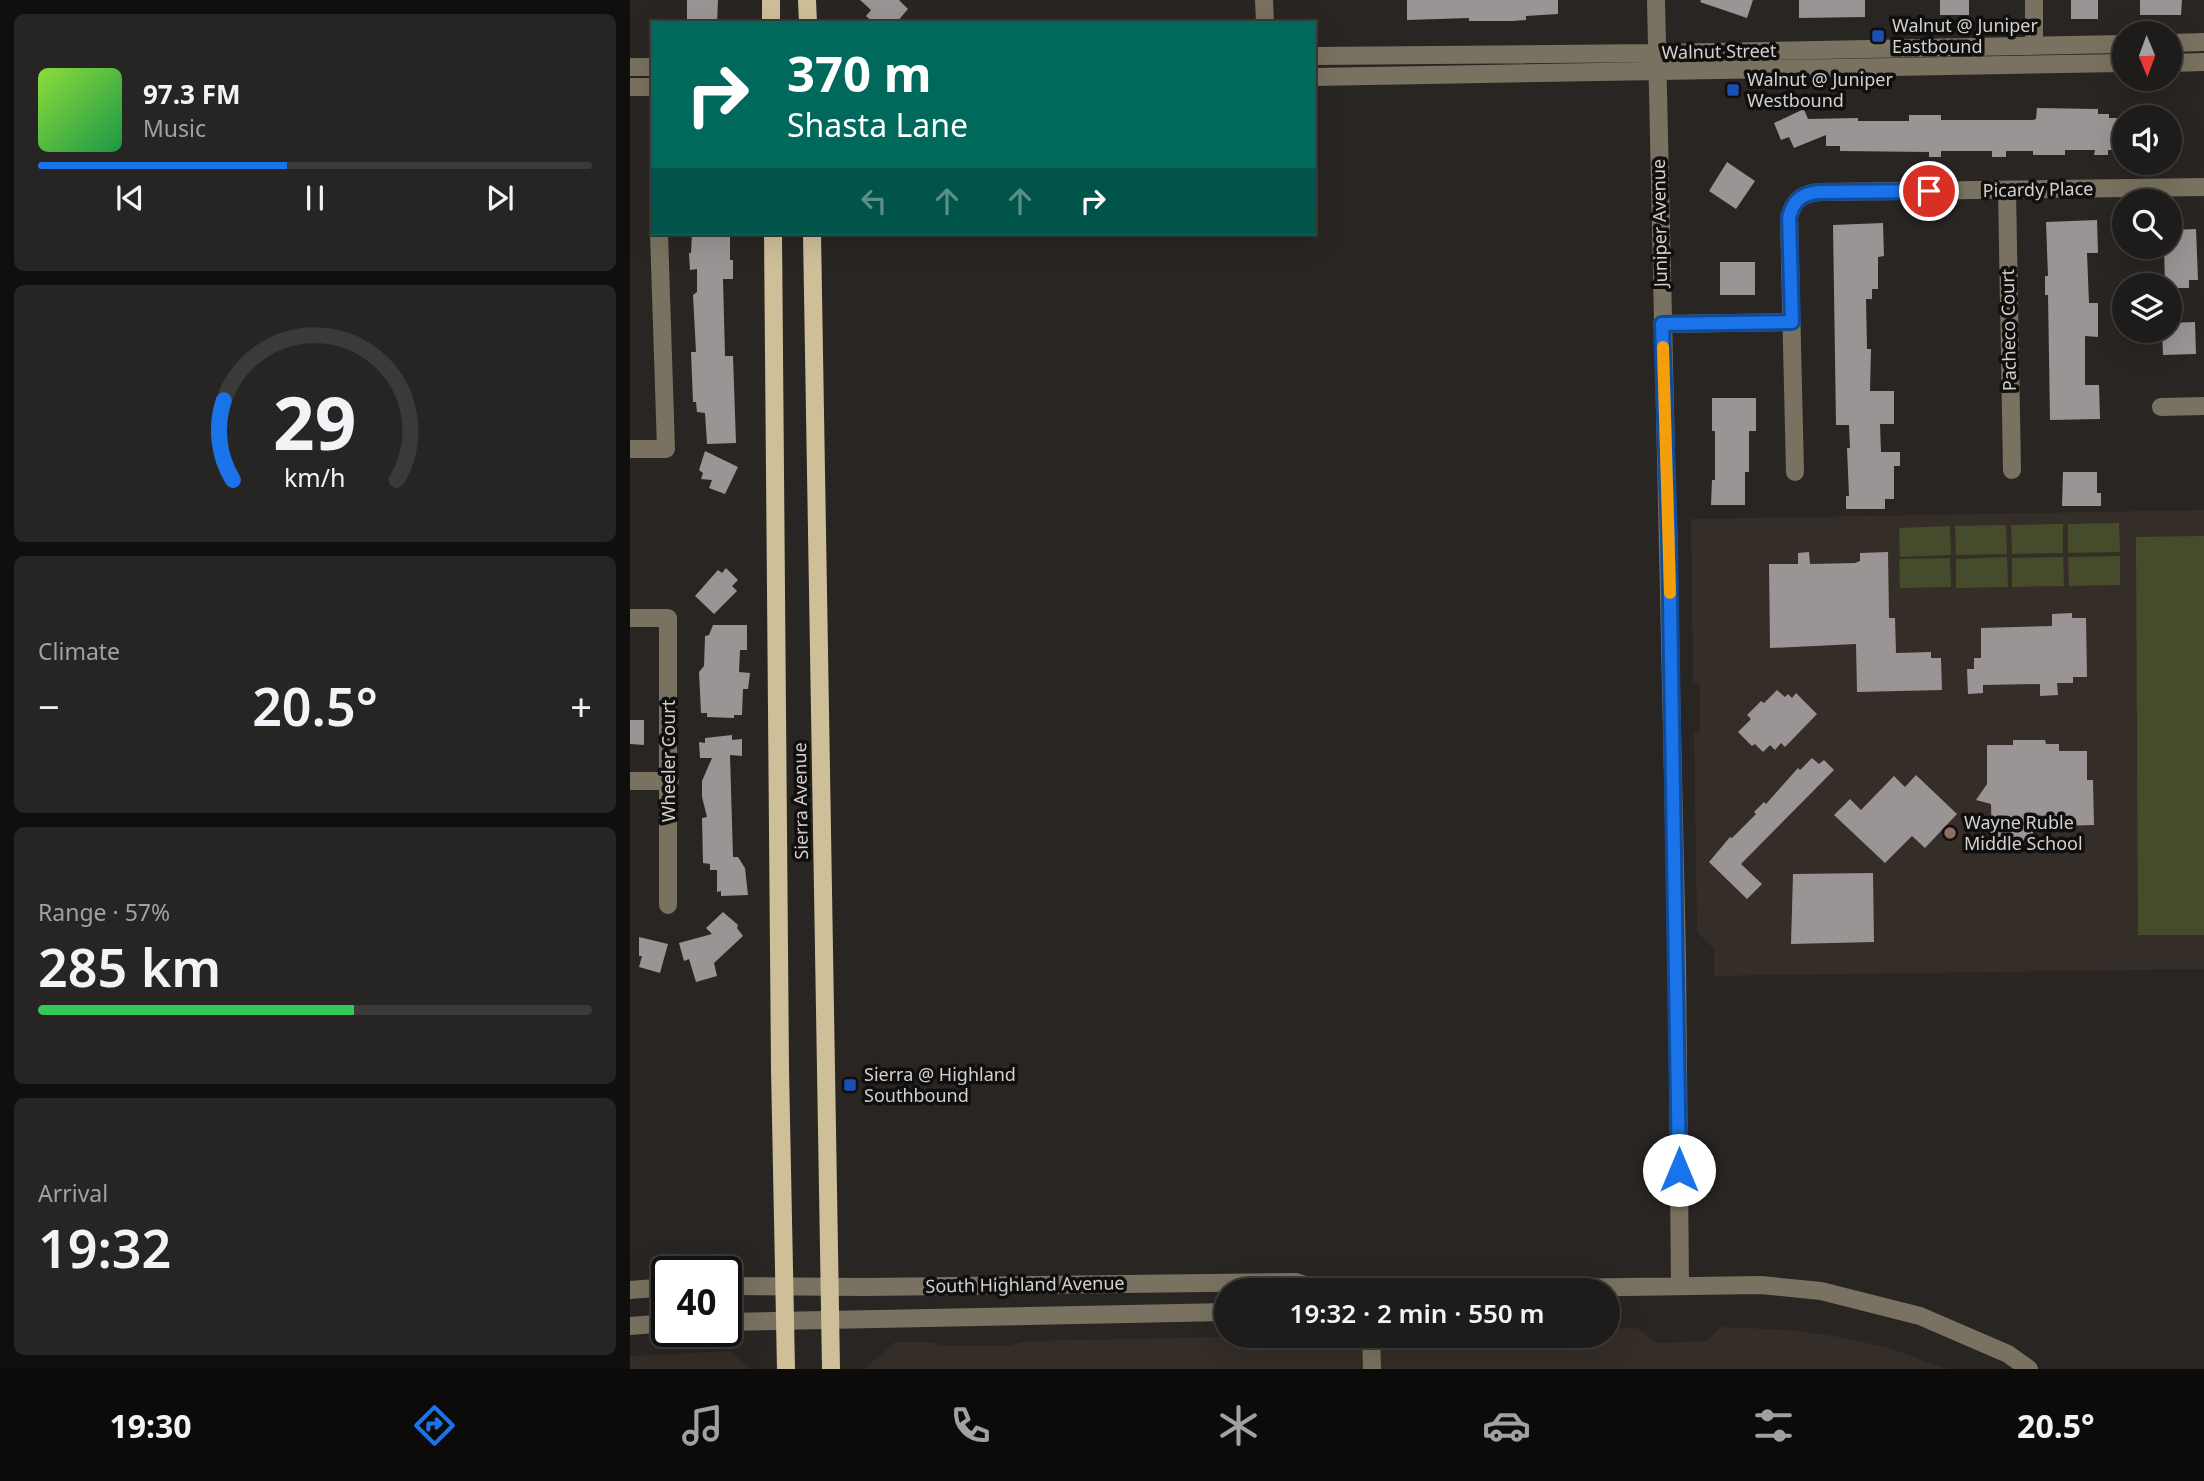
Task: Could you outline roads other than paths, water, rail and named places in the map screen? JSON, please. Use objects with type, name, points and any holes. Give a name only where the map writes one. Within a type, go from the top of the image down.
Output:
[{"type":"main road","points":[[771,0],[771,21]]},
{"type":"main road","points":[[807,0],[808,21]]},
{"type":"main road","name":"Sierra Avenue","points":[[773,235],[780,1069],[786,1369]]},
{"type":"main road","name":"Sierra Avenue","points":[[812,235],[831,1369]]},
{"type":"street","points":[[1264,0],[1265,21]]},
{"type":"street","name":"Juniper Avenue","points":[[1657,0],[1677,959],[1680,1286]]},
{"type":"street","points":[[2034,0],[2034,45]]},
{"type":"street","points":[[2182,43],[2204,42]]},
{"type":"street","name":"Walnut Street","points":[[1316,77],[2034,45],[2112,44]]},
{"type":"street","name":"Walnut Street","points":[[1316,56],[1450,53],[1657,62],[2112,63]]},
{"type":"street","points":[[2182,63],[2204,62]]},
{"type":"street","points":[[630,67],[651,67]]},
{"type":"street","points":[[630,88],[651,87]]},
{"type":"street","name":"Picardy Place","points":[[1792,322],[1789,217],[1792,205],[1810,192],[2204,187]]},
{"type":"street","name":"Pacheco Court","points":[[2007,190],[2012,470]]},
{"type":"street","points":[[630,449],[666,449],[659,235]]},
{"type":"street","points":[[1662,324],[1792,322],[1795,472]]},
{"type":"street","points":[[2161,407],[2204,406]]},
{"type":"street","name":"Wheeler Court","points":[[630,618],[668,618],[668,905]]},
{"type":"street","points":[[630,781],[670,780]]},
{"type":"street","name":"South Highland Avenue","points":[[742,1286],[1214,1283]]},
{"type":"street","points":[[1620,1287],[1761,1285],[1821,1291],[1920,1316],[2008,1354],[2029,1369]]},
{"type":"street","points":[[630,1290],[651,1288]]},
{"type":"street","name":"South Highland Avenue","points":[[742,1322],[1214,1312]]},
{"type":"street","points":[[630,1326],[651,1324]]},
{"type":"street","points":[[1371,1348],[1372,1369]]},
{"type":"place","name":"Walnut @ Juniper Eastbound","points":[[1878,36]]},
{"type":"place","name":"Walnut @ Juniper Westbound","points":[[1733,90]]},
{"type":"place","name":"Wayne Ruble Middle School","points":[[1950,833]]},
{"type":"place","name":"Sierra @ Highland Southbound","points":[[850,1085]]}]
